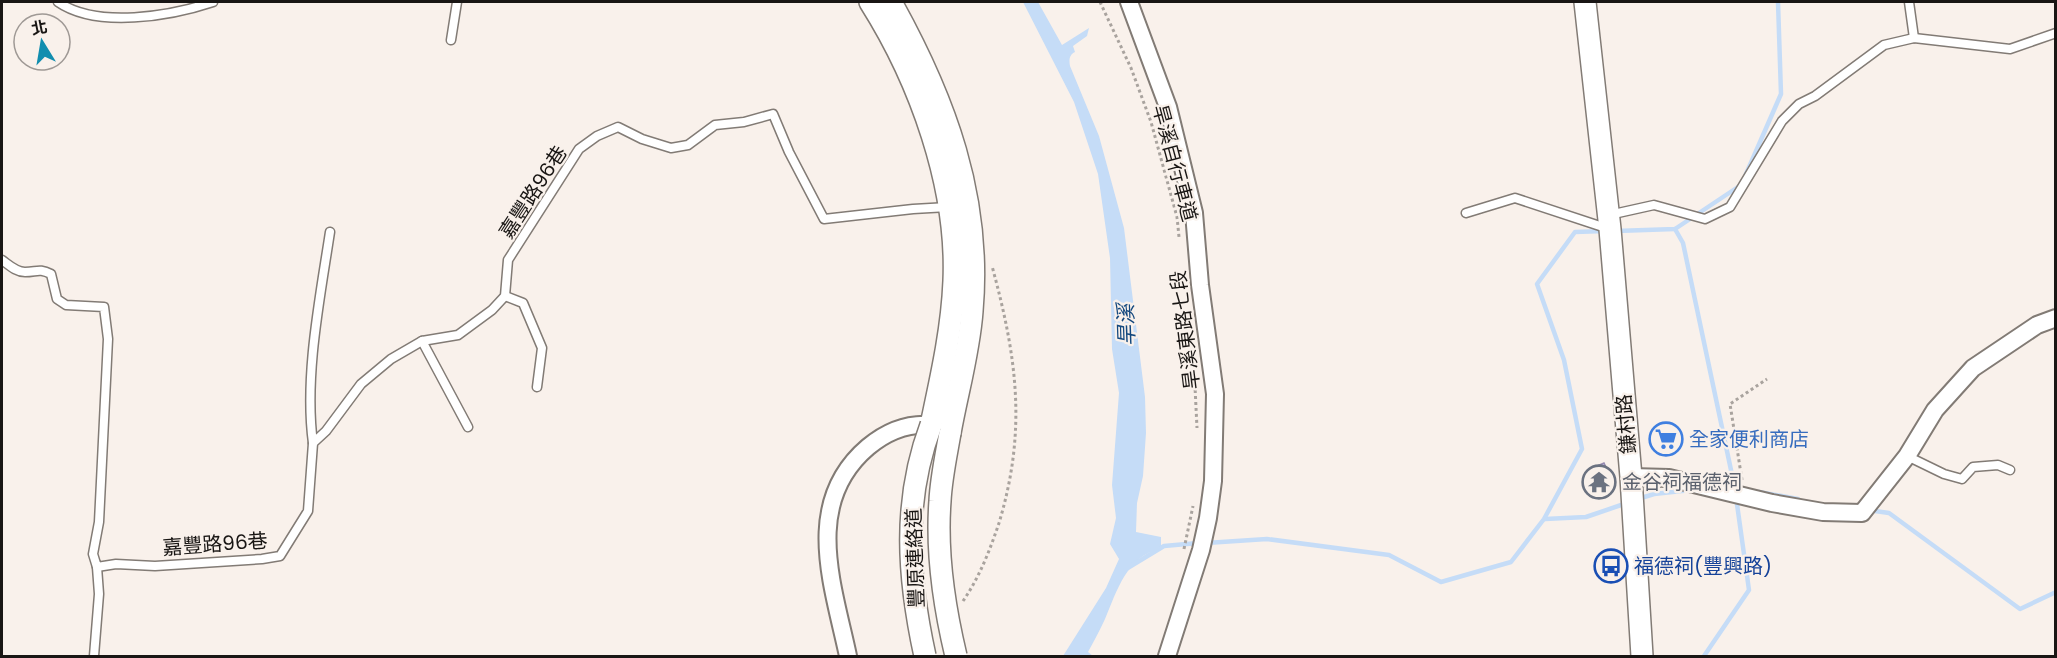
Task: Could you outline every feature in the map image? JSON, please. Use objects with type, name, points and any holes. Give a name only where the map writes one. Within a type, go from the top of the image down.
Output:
[{"type":"street","points":[[870,2],[898,53],[916,95],[938,158],[949,207],[954,257],[951,318],[940,429]]},
{"type":"street","points":[[891,2],[927,70],[942,105],[964,178],[971,218],[974,256],[972,315],[940,429]]},
{"type":"street","name":"旱溪東路七段","points":[[1129,2],[1168,107],[1194,213],[1200,285],[1215,394],[1214,459],[1208,518],[1201,550],[1167,657]]},
{"type":"street","name":"鎌村路","points":[[1586,2],[1609,222],[1631,477],[1669,478],[1823,512],[1862,513],[1907,456],[1935,410],[1973,368],[2037,325],[2055,318]]},
{"type":"street","points":[[848,657],[826,540],[826,528],[833,496],[851,464],[871,445],[900,428],[921,424],[940,429]]},
{"type":"street","name":"豐原連絡道","points":[[925,657],[912,587],[910,535],[919,461],[940,429]]},
{"type":"street","name":"豐原連絡道","points":[[940,429],[942,478],[939,524],[944,598],[956,657]]},
{"type":"street","points":[[1631,477],[1642,657]]},
{"type":"lane","points":[[58,2],[70,10],[97,16],[136,16],[184,11],[213,2]]},
{"type":"lane","points":[[451,40],[457,2]]},
{"type":"lane","points":[[1909,2],[1914,38]]},
{"type":"lane","points":[[1466,213],[1515,198],[1609,222],[1654,205],[1705,219],[1730,207],[1782,122],[1798,104],[1815,96],[1884,45],[1914,38],[2010,49],[2055,33]]},
{"type":"lane","name":"嘉豐路96巷","points":[[505,296],[508,260],[579,149],[597,136],[618,127],[642,139],[671,148],[688,145],[716,125],[744,122],[773,114],[789,152],[824,219],[949,207]]},
{"type":"lane","points":[[313,443],[310,419],[316,327],[330,232]]},
{"type":"lane","points":[[2,260],[14,269],[24,272],[42,270],[51,274],[57,299],[66,304],[104,307],[108,339],[99,522],[93,554],[97,567],[99,594],[94,657]]},
{"type":"lane","points":[[313,443],[326,431],[361,384],[391,359],[422,341],[458,335],[492,310],[505,296],[523,303],[542,348],[537,387]]},
{"type":"lane","points":[[422,341],[468,427]]},
{"type":"lane","name":"嘉豐路96巷","points":[[97,567],[116,564],[155,566],[280,556],[308,511],[313,443]]},
{"type":"lane","points":[[1907,456],[1944,474],[1962,479],[1973,467],[1998,465],[2010,470]]},
{"type":"path","name":"旱溪自行車道","points":[[1100,2],[1131,68],[1151,122],[1177,217],[1179,240]]},
{"type":"path","points":[[1194,361],[1197,428]]},
{"type":"path","points":[[1745,496],[1730,404],[1767,379]]},
{"type":"path","points":[[1183,554],[1195,496]]},
{"type":"water","name":"旱溪","points":[[1023,2],[1038,2],[1062,45],[1089,28],[1087,36],[1073,46],[1075,52],[1071,56],[1070,66],[1099,136],[1124,228],[1145,397],[1146,433],[1143,476],[1137,503],[1136,532],[1161,537],[1161,549],[1149,553],[1132,566],[1119,586],[1088,652],[1093,656],[1063,656],[1106,588],[1119,559],[1110,544],[1116,518],[1112,485],[1119,393],[1112,349],[1110,258],[1098,174],[1074,102]]},
{"type":"building","name":"金谷祠福德祠","points":[[1604,463],[1613,482],[1597,489],[1588,470]]},
{"type":"waterway","points":[[1746,174],[1781,94],[1778,2]]},
{"type":"waterway","points":[[1616,231],[1675,229],[1741,185]]},
{"type":"waterway","points":[[1675,229],[1683,243],[1735,489]]},
{"type":"waterway","points":[[1206,543],[1267,539],[1389,555],[1441,582],[1511,562],[1544,519],[1582,449],[1564,360],[1537,284],[1575,232],[1605,231]]},
{"type":"waterway","points":[[1638,499],[1654,494],[1691,490]]},
{"type":"waterway","points":[[1759,492],[1798,499]]},
{"type":"waterway","points":[[1704,656],[1749,590],[1736,497]]},
{"type":"waterway","points":[[1545,519],[1586,517],[1627,503]]},
{"type":"waterway","points":[[1868,510],[1889,513],[2020,609],[2056,592]]},
{"type":"waterway","points":[[1126,569],[1164,546],[1198,543]]},
{"type":"place","name":"全家便利商店","points":[[1666,439]]},
{"type":"place","name":"金谷祠福德祠","points":[[1599,482]]},
{"type":"place","name":"福德祠(豐興路)","points":[[1611,566]]}]
